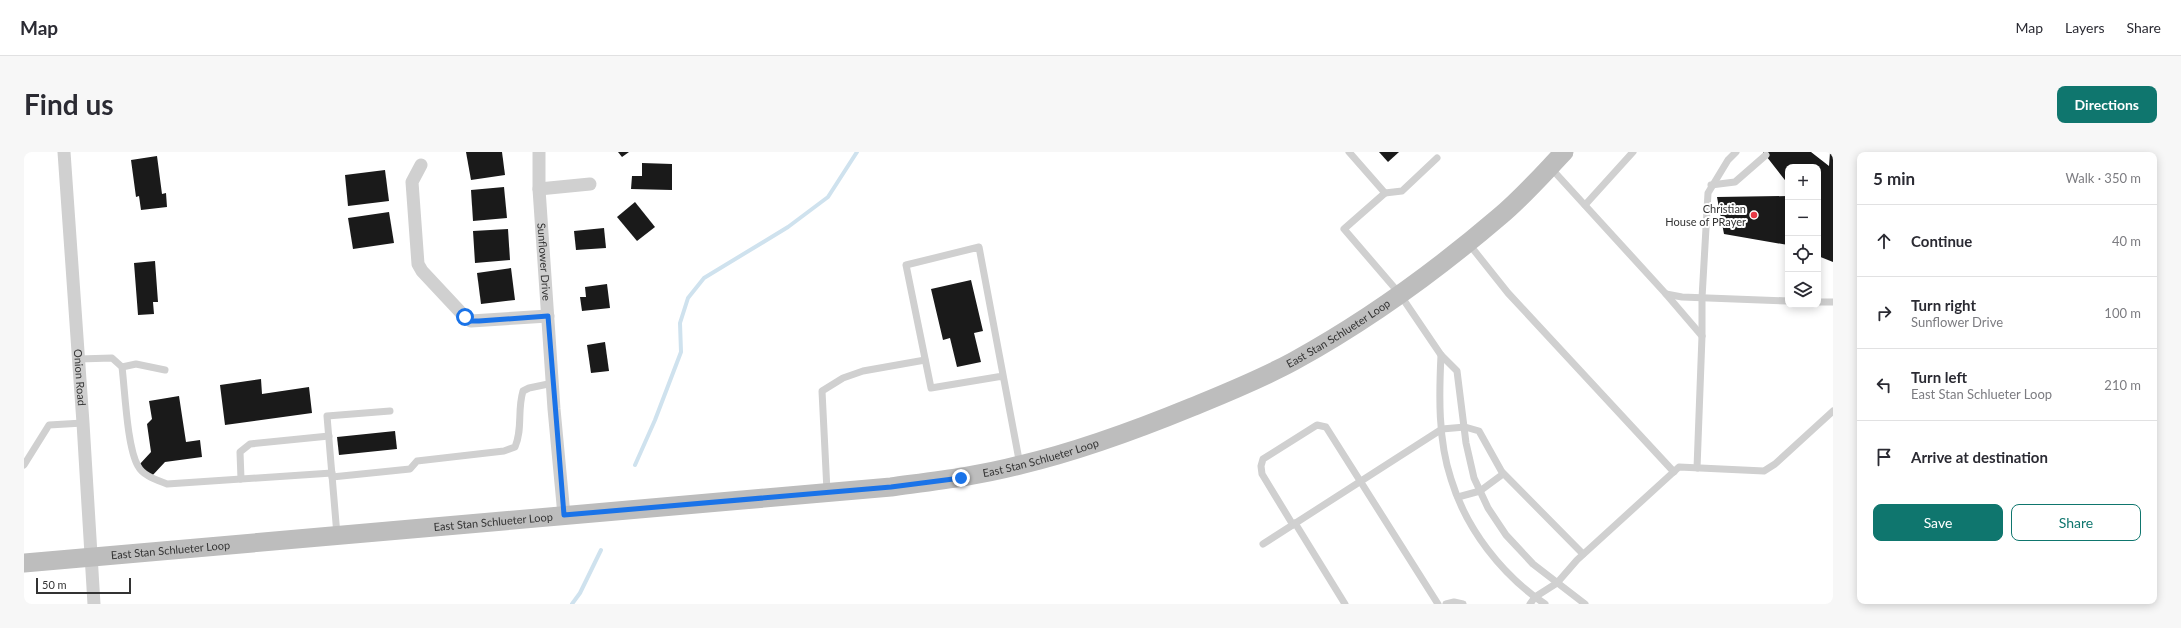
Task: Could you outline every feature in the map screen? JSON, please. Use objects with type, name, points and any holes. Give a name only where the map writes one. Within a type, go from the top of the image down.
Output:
[{"type":"main road","name":"East Stan Schlueter Loop","points":[[24,563],[90,556],[337,536],[891,487],[961,478],[1020,465],[1085,447],[1162,419],[1227,392],[1294,361],[1366,317],[1467,242],[1500,216],[1564,152]]},
{"type":"street","name":"Onion Road","points":[[64,152],[84,423],[90,556],[94,604]]},
{"type":"street","name":"Sunflower Drive","points":[[539,152],[539,189],[552,383],[564,515]]},
{"type":"street","points":[[421,165],[412,182],[416,256],[422,271],[465,317],[471,321],[548,316]]},
{"type":"street","points":[[539,189],[590,184]]},
{"type":"lane","points":[[1349,152],[1385,193]]},
{"type":"lane","points":[[1585,205],[1633,152]]},
{"type":"lane","points":[[1697,468],[1702,298],[1708,193],[1711,184],[1736,152]]},
{"type":"lane","points":[[1711,184],[1735,182],[1766,155]]},
{"type":"lane","points":[[1437,158],[1402,191],[1385,193],[1344,230],[1399,293],[1441,355],[1457,371],[1474,478],[1506,535],[1533,564],[1585,604]]},
{"type":"lane","points":[[1550,166],[1702,336]]},
{"type":"lane","points":[[1467,242],[1508,293],[1674,472]]},
{"type":"lane","points":[[1003,376],[931,388],[906,265],[979,248],[1020,465]]},
{"type":"lane","points":[[1666,294],[1682,297],[1785,301]]},
{"type":"lane","points":[[1821,302],[1833,302]]},
{"type":"lane","points":[[1441,355],[1439,400],[1442,429],[1451,479],[1458,496],[1482,541],[1506,572],[1545,604]]},
{"type":"lane","points":[[79,359],[112,358],[122,367],[132,450],[138,467],[150,477],[166,484],[332,475],[410,469],[417,461],[504,451],[515,447],[520,435],[520,402],[523,391],[529,388],[552,383]]},
{"type":"lane","points":[[828,493],[822,391],[843,378],[863,372],[925,360]]},
{"type":"lane","points":[[122,367],[136,364],[165,370]]},
{"type":"lane","points":[[337,536],[327,416],[390,411]]},
{"type":"lane","points":[[1530,604],[1535,597],[1557,583],[1583,554],[1680,467],[1764,471],[1775,464],[1833,411]]},
{"type":"lane","points":[[24,465],[49,425],[84,423]]},
{"type":"lane","points":[[1345,604],[1262,474],[1260,466],[1263,459],[1317,425],[1326,427],[1438,604]]},
{"type":"lane","points":[[1263,544],[1442,429],[1465,427],[1479,431],[1503,473],[1583,554]]},
{"type":"lane","points":[[241,479],[240,452],[250,444],[329,436]]},
{"type":"lane","points":[[1458,496],[1480,491],[1503,473]]},
{"type":"lane","points":[[1446,604],[1454,602],[1463,604]]},
{"type":"building","points":[[466,152],[502,152],[505,175],[471,180]]},
{"type":"building","points":[[618,152],[629,152],[622,157]]},
{"type":"building","points":[[1379,152],[1399,152],[1388,162]]},
{"type":"building","points":[[1763,152],[1811,152],[1829,166],[1830,152],[1833,152],[1833,262],[1821,257],[1821,164],[1785,164],[1785,180]]},
{"type":"building","points":[[157,156],[162,194],[166,193],[167,207],[141,210],[139,196],[136,197],[131,160]]},
{"type":"building","points":[[642,163],[672,164],[672,190],[631,189],[632,176],[642,176]]},
{"type":"building","points":[[385,170],[389,201],[348,206],[345,175]]},
{"type":"building","points":[[504,187],[507,218],[473,221],[471,190]]},
{"type":"building","name":"Christian House of PRayer","points":[[1785,196],[1785,244],[1724,234],[1717,197]]},
{"type":"building","points":[[635,202],[655,227],[637,241],[617,217]]},
{"type":"building","points":[[389,212],[394,243],[353,249],[348,218]]},
{"type":"building","points":[[604,228],[606,248],[576,250],[574,231]]},
{"type":"building","points":[[508,229],[510,260],[475,263],[473,231]]},
{"type":"building","points":[[155,261],[158,302],[153,302],[154,314],[138,315],[134,263]]},
{"type":"building","points":[[511,268],[515,300],[481,304],[477,273]]},
{"type":"building","points":[[971,280],[983,331],[974,333],[981,362],[957,367],[950,338],[943,340],[931,289]]},
{"type":"building","points":[[607,284],[610,308],[582,311],[580,297],[586,297],[585,287]]},
{"type":"building","points":[[605,342],[609,371],[591,373],[587,345]]},
{"type":"building","points":[[261,379],[262,394],[309,387],[312,413],[225,425],[220,385]]},
{"type":"building","points":[[179,396],[186,442],[200,440],[202,457],[165,462],[151,477],[139,465],[151,452],[147,424],[152,419],[149,401]]},
{"type":"building","points":[[395,431],[397,449],[339,455],[337,437]]},
{"type":"waterway","points":[[635,465],[655,420],[681,352],[680,323],[688,298],[704,278],[788,227],[828,197],[857,152]]},
{"type":"waterway","points":[[572,604],[580,593],[601,550]]},
{"type":"place","name":"Christian House of PRayer","points":[[1754,215]]},
{"type":"route","points":[[465,317],[471,321],[479,321],[548,316],[554,409],[564,515],[755,500],[891,487],[961,478]]}]
